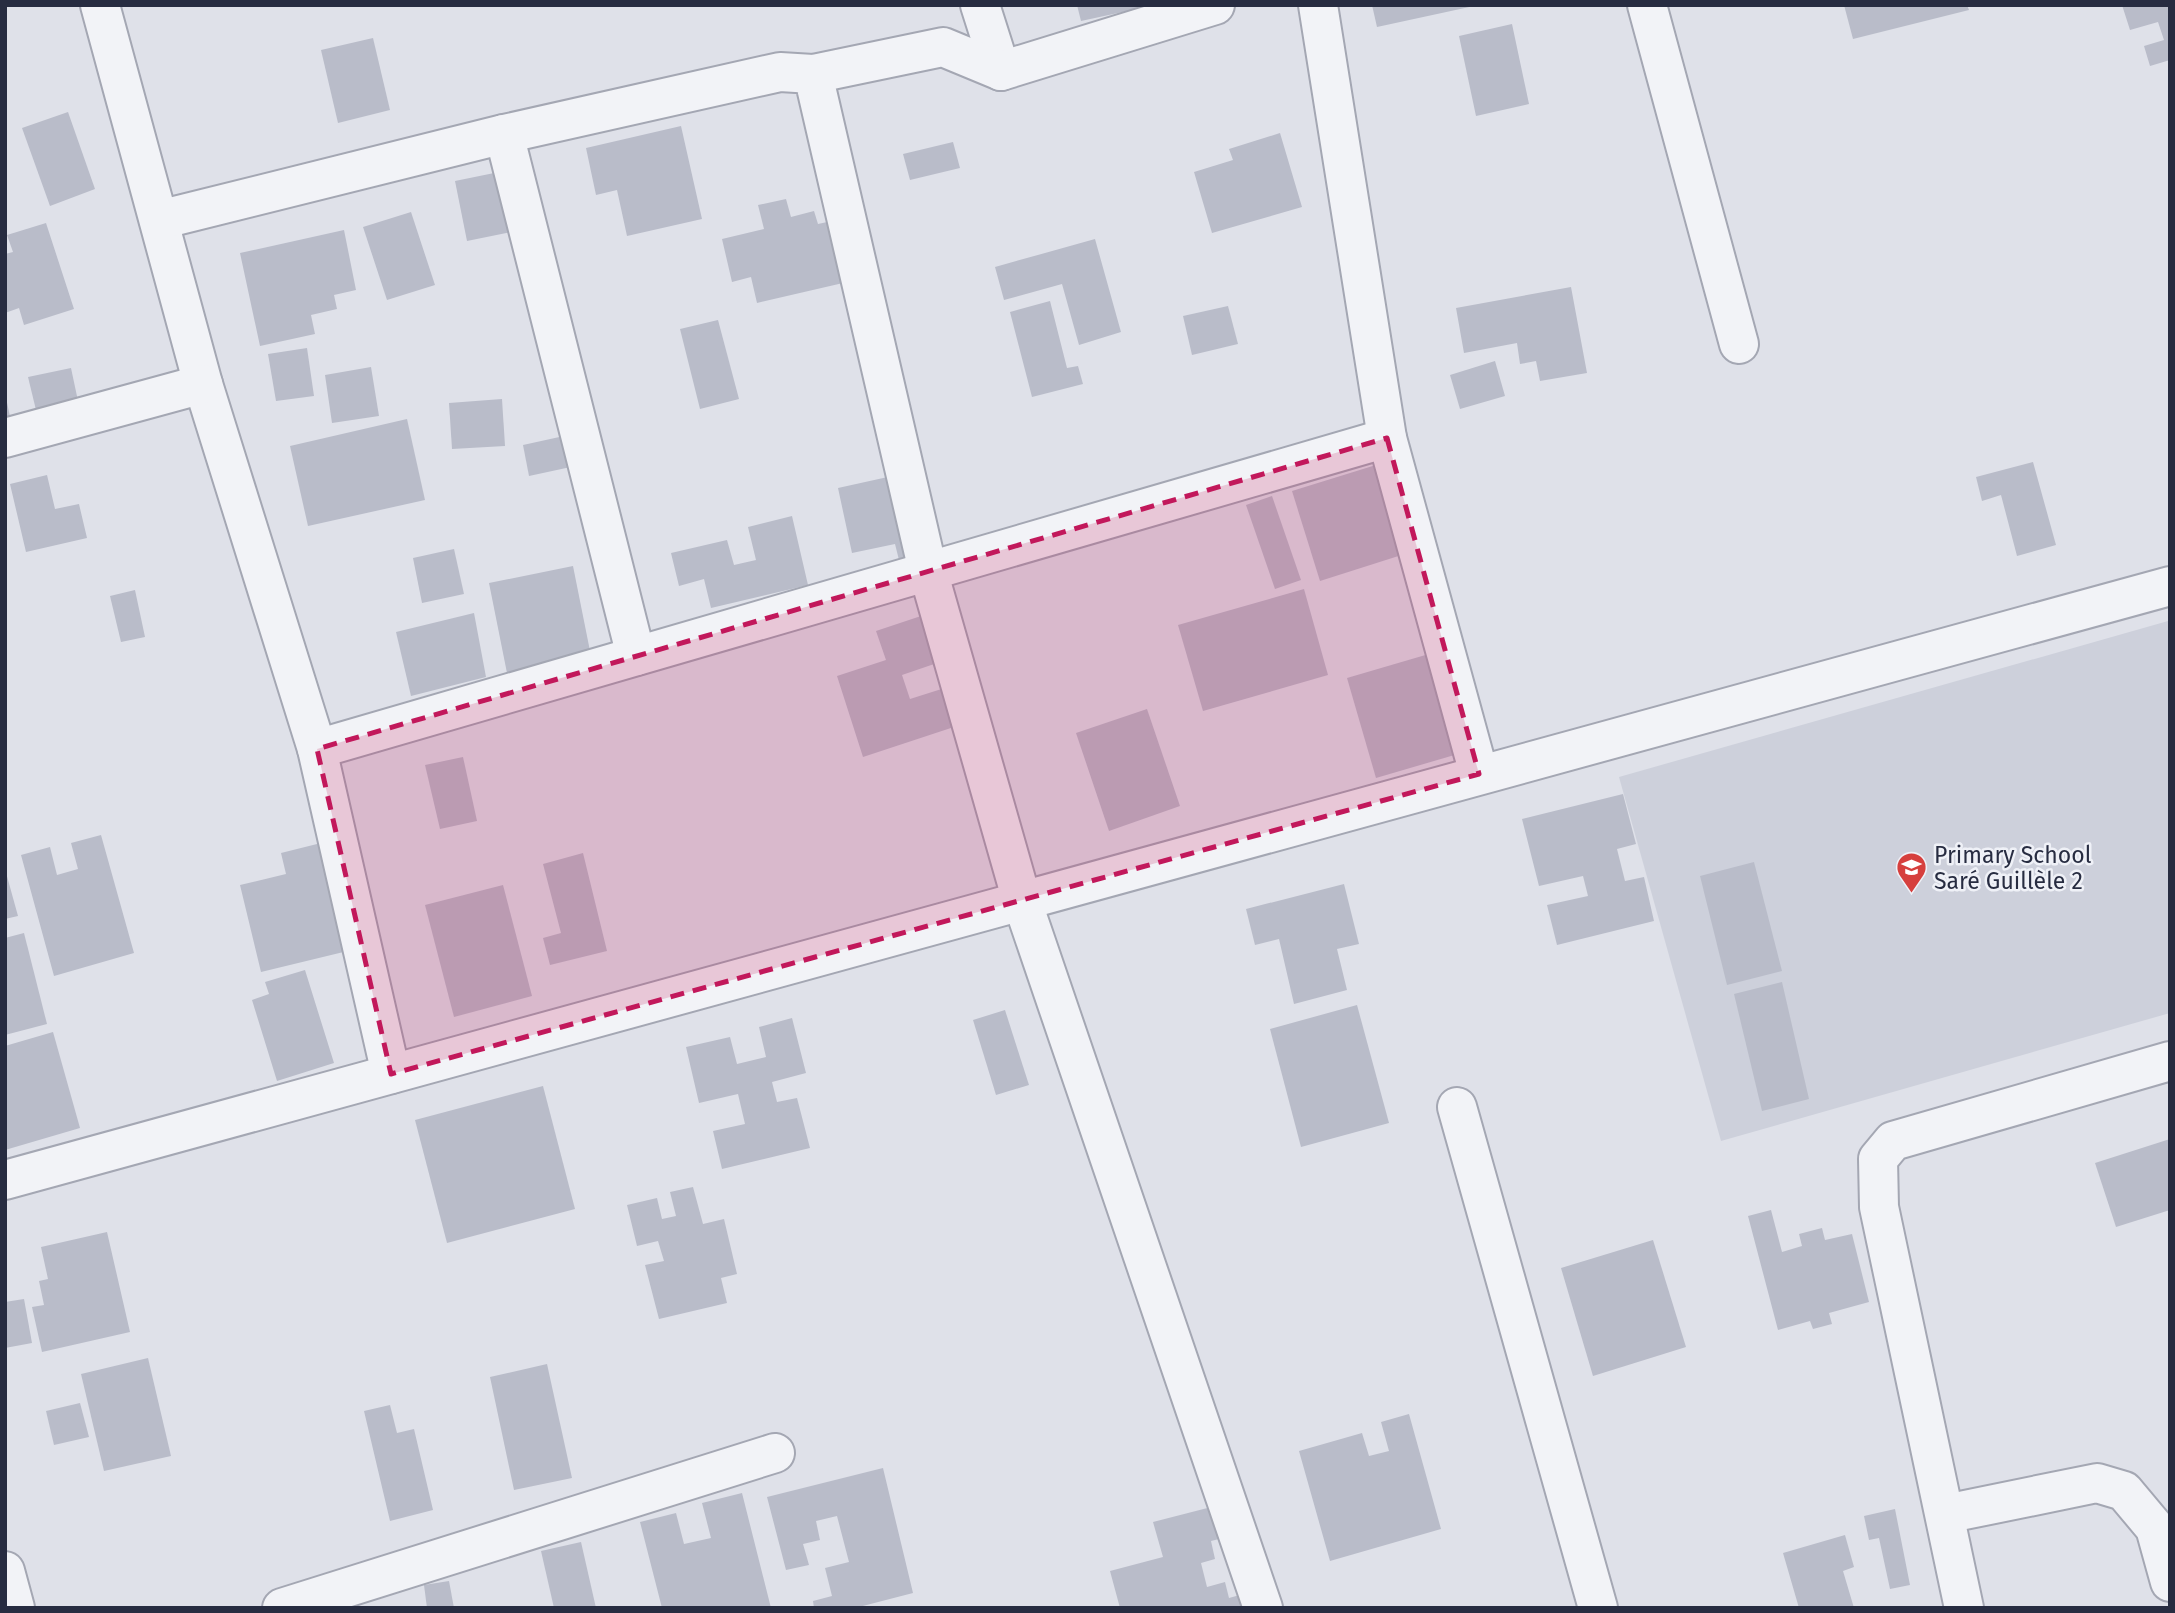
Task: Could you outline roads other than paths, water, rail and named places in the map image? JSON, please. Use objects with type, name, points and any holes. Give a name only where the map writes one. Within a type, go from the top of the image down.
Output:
[{"type":"street","points":[[100,5],[203,384],[317,749],[391,1074]]},
{"type":"street","points":[[980,5],[1001,71]]},
{"type":"street","points":[[159,220],[504,134],[780,72],[813,75],[943,47],[1001,71],[1215,5]]},
{"type":"street","points":[[1318,5],[1387,438],[1479,774]]},
{"type":"street","points":[[1647,5],[1739,344]]},
{"type":"street","points":[[813,75],[928,571],[1022,901],[1263,1608]]},
{"type":"street","points":[[504,134],[636,656]]},
{"type":"street","points":[[5,438],[203,384]]},
{"type":"street","points":[[317,749],[1387,438]]},
{"type":"street","points":[[5,1180],[2170,586]]},
{"type":"street","points":[[1964,1608],[1879,1207],[1878,1159],[1893,1141],[2170,1061]]},
{"type":"street","points":[[1457,1107],[1598,1608]]},
{"type":"street","points":[[282,1608],[775,1453]]},
{"type":"street","points":[[1944,1514],[2097,1483],[2124,1491],[2155,1528],[2170,1582]]},
{"type":"street","points":[[5,1571],[15,1608]]},
{"type":"place","name":"Primary School Saré Guillèle 2","points":[[1911,895]]}]
